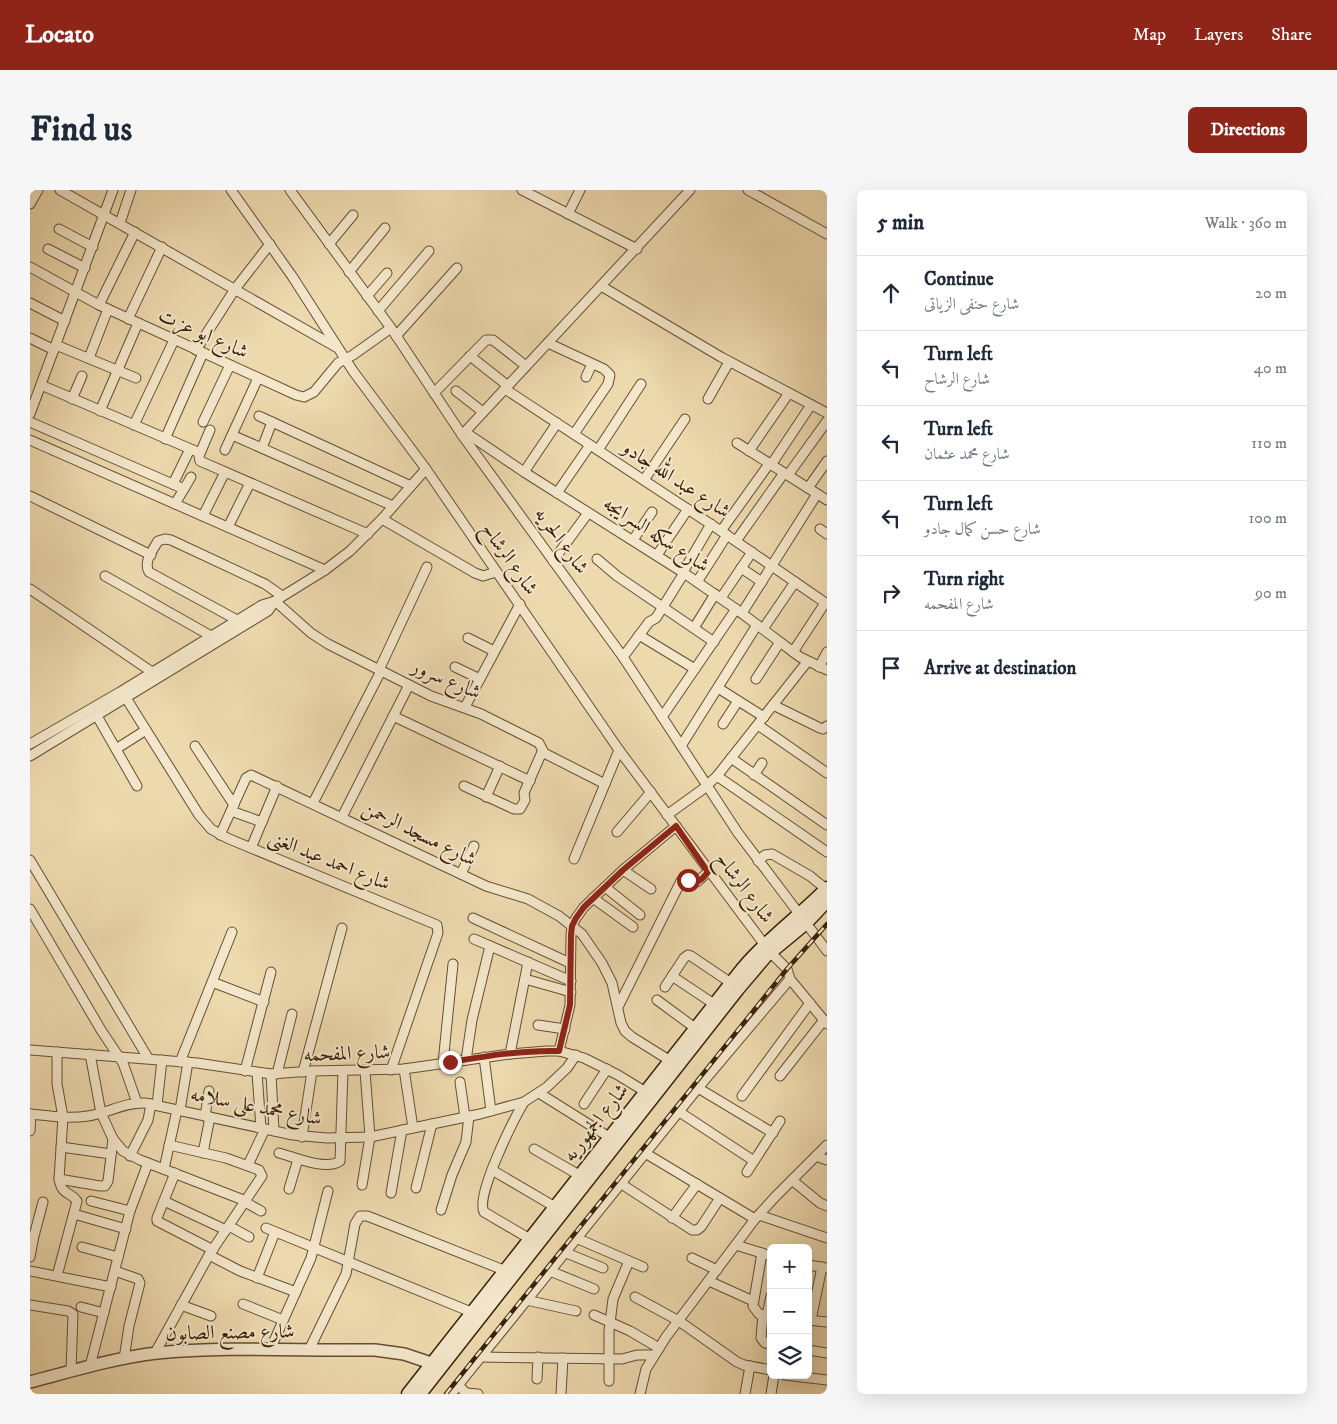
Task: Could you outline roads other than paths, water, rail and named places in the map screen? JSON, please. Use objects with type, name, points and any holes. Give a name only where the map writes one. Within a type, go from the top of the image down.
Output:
[{"type":"main road","name":"شارع الجمهوريه","points":[[408,1394],[431,1364],[477,1315],[530,1239],[609,1136],[649,1094],[669,1060],[731,983],[767,948],[803,919],[827,892]]},
{"type":"main road","name":"شارع الجمهوريه","points":[[420,1394],[477,1315],[649,1094],[738,989],[767,948]]},
{"type":"street","points":[[30,204],[38,190]]},
{"type":"street","points":[[60,190],[337,347]]},
{"type":"street","points":[[30,414],[32,400],[41,385],[113,190]]},
{"type":"street","points":[[120,223],[131,190]]},
{"type":"street","name":"شارع الرشاح","points":[[231,190],[270,244],[337,347],[350,358],[620,750],[708,872],[767,948],[787,969],[790,979],[825,1022]]},
{"type":"street","name":"شارع الحريه","points":[[290,190],[378,311],[388,330],[396,336],[434,393],[623,657],[706,788],[758,861],[827,950]]},
{"type":"street","points":[[522,190],[637,249]]},
{"type":"street","points":[[568,214],[580,190]]},
{"type":"street","points":[[463,433],[637,249],[690,190]]},
{"type":"street","points":[[748,190],[827,234]]},
{"type":"street","points":[[329,244],[352,216]]},
{"type":"street","points":[[349,272],[385,228]]},
{"type":"street","points":[[59,229],[93,247]]},
{"type":"street","points":[[99,305],[135,232]]},
{"type":"street","points":[[165,439],[199,352],[235,289],[270,244]]},
{"type":"street","points":[[128,319],[162,247]]},
{"type":"street","points":[[48,248],[85,268]]},
{"type":"street","points":[[378,311],[429,251]]},
{"type":"street","name":"شارع ابو عزت","points":[[30,267],[76,293],[138,324],[296,395],[304,397],[314,392],[338,363],[350,358]]},
{"type":"street","points":[[396,336],[457,268]]},
{"type":"street","points":[[367,296],[387,273]]},
{"type":"street","points":[[601,286],[729,362],[811,405],[826,410]]},
{"type":"street","points":[[30,303],[65,322]]},
{"type":"street","points":[[89,358],[108,309]]},
{"type":"street","points":[[100,411],[138,324]]},
{"type":"street","points":[[350,358],[388,330]]},
{"type":"street","points":[[30,338],[89,358],[136,378]]},
{"type":"street","points":[[434,393],[488,339],[493,340],[526,366]]},
{"type":"street","points":[[134,425],[174,340]]},
{"type":"street","points":[[548,342],[608,373],[610,381],[574,434]]},
{"type":"street","name":"شارع عبد الله جادو","points":[[470,356],[507,387],[594,448],[688,508],[826,603]]},
{"type":"street","points":[[708,399],[729,362]]},
{"type":"street","points":[[586,378],[592,364]]},
{"type":"street","points":[[203,422],[230,365]]},
{"type":"street","points":[[72,398],[82,376]]},
{"type":"street","points":[[225,450],[258,378]]},
{"type":"street","points":[[557,493],[594,448],[641,384]]},
{"type":"street","points":[[41,385],[200,453]]},
{"type":"street","points":[[456,390],[483,412]]},
{"type":"street","points":[[749,451],[789,393]]},
{"type":"street","points":[[697,582],[746,496],[811,405]]},
{"type":"street","points":[[259,416],[411,486]]},
{"type":"street","points":[[644,480],[685,419]]},
{"type":"street","points":[[736,541],[760,506],[827,421]]},
{"type":"street","points":[[30,422],[184,489]]},
{"type":"street","points":[[262,448],[272,422]]},
{"type":"street","points":[[524,472],[558,423]]},
{"type":"street","points":[[210,430],[198,457],[200,462],[368,534]]},
{"type":"street","name":"شارع سكه السرايجه","points":[[463,433],[657,555],[718,596],[807,662],[823,669]]},
{"type":"street","points":[[232,435],[393,506]]},
{"type":"street","points":[[30,440],[325,570]]},
{"type":"street","points":[[737,443],[827,500]]},
{"type":"street","points":[[173,484],[190,449]]},
{"type":"street","points":[[808,488],[827,461]]},
{"type":"street","points":[[30,744],[262,605],[278,599],[325,570],[382,520],[426,469]]},
{"type":"street","points":[[203,516],[225,472]]},
{"type":"street","points":[[176,504],[191,477]]},
{"type":"street","points":[[228,527],[250,483]]},
{"type":"street","points":[[662,717],[714,642],[762,582],[818,494]]},
{"type":"street","points":[[30,496],[150,556],[147,570],[151,575],[237,620]]},
{"type":"street","points":[[746,496],[760,506]]},
{"type":"street","points":[[657,555],[688,508]]},
{"type":"street","points":[[633,540],[652,512]]},
{"type":"street","points":[[553,561],[588,513]]},
{"type":"street","points":[[382,520],[475,573],[483,576],[496,572]]},
{"type":"street","points":[[623,657],[649,622],[656,618],[711,524]]},
{"type":"street","name":"شارع سرور","points":[[150,556],[158,541],[165,539],[265,584],[320,640],[441,700],[481,714],[539,744],[542,752],[605,784]]},
{"type":"street","points":[[694,628],[752,552]]},
{"type":"street","points":[[597,559],[714,642]]},
{"type":"street","points":[[313,803],[380,670],[427,567]]},
{"type":"street","points":[[741,568],[762,582]]},
{"type":"street","points":[[106,576],[212,636]]},
{"type":"street","points":[[681,746],[760,627],[795,582]]},
{"type":"street","points":[[30,590],[152,672]]},
{"type":"street","points":[[30,756],[268,611],[278,599]]},
{"type":"street","points":[[793,652],[826,603]]},
{"type":"street","points":[[465,707],[520,604]]},
{"type":"street","points":[[639,635],[696,669]]},
{"type":"street","points":[[468,638],[494,651]]},
{"type":"street","points":[[756,679],[780,642]]},
{"type":"street","points":[[823,669],[827,652]]},
{"type":"street","points":[[667,815],[706,788],[717,776],[807,662]]},
{"type":"street","points":[[455,666],[480,679]]},
{"type":"street","points":[[342,817],[408,684]]},
{"type":"street","points":[[718,688],[764,717]]},
{"type":"street","name":"شارع احمد عبد الغنى","points":[[126,698],[204,822],[220,835],[435,923],[438,926],[438,933],[391,1070]]},
{"type":"street","points":[[723,724],[738,701]]},
{"type":"street","points":[[773,705],[820,728],[827,726]]},
{"type":"street","points":[[97,716],[138,786]]},
{"type":"street","points":[[393,716],[530,780]]},
{"type":"street","points":[[758,725],[827,773]]},
{"type":"street","points":[[116,749],[146,730]]},
{"type":"street","points":[[194,746],[232,808],[262,822]]},
{"type":"street","points":[[574,859],[620,750]]},
{"type":"street","points":[[464,786],[514,810],[518,810],[525,800],[524,793],[542,752]]},
{"type":"street","points":[[731,758],[827,825]]},
{"type":"street","points":[[754,774],[762,764]]},
{"type":"street","points":[[486,797],[500,766]]},
{"type":"street","name":"شارع مسجد الرحمن","points":[[232,808],[246,778],[250,775],[496,890],[528,899],[544,906],[582,934],[602,963],[612,984],[621,1023],[625,1031],[669,1060]]},
{"type":"street","points":[[717,776],[826,850]]},
{"type":"street","points":[[251,848],[277,786]]},
{"type":"street","points":[[617,832],[650,792]]},
{"type":"street","points":[[220,835],[232,808]]},
{"type":"street","points":[[559,1051],[571,992],[572,926],[580,912],[593,898],[676,826]]},
{"type":"street","points":[[461,874],[474,846]]},
{"type":"street","points":[[758,861],[767,854],[772,854],[810,876],[827,892]]},
{"type":"street","points":[[30,860],[148,1058]]},
{"type":"street","points":[[623,870],[651,889]]},
{"type":"street","points":[[618,1007],[681,881],[685,879],[697,882],[708,872]]},
{"type":"street","points":[[605,887],[640,914]]},
{"type":"street","points":[[593,898],[633,927]]},
{"type":"street","points":[[30,908],[119,1057],[126,1070],[137,1103]]},
{"type":"street","points":[[473,918],[570,963]]},
{"type":"street","points":[[302,1137],[307,1071],[342,928]]},
{"type":"street","points":[[164,1169],[179,1110],[184,1062],[232,932]]},
{"type":"street","points":[[474,939],[571,981]]},
{"type":"street","points":[[466,1060],[472,1020],[490,946]]},
{"type":"street","points":[[665,987],[685,956],[690,955],[731,983]]},
{"type":"street","points":[[510,1054],[528,962]]},
{"type":"street","points":[[442,1063],[453,964]]},
{"type":"street","points":[[245,1071],[272,972]]},
{"type":"street","points":[[672,976],[714,1004]]},
{"type":"street","points":[[525,979],[571,992]]},
{"type":"street","points":[[451,1394],[678,1111],[790,979]]},
{"type":"street","points":[[212,982],[264,1002]]},
{"type":"street","points":[[657,1000],[695,1028]]},
{"type":"street","points":[[742,1096],[810,1003]]},
{"type":"street","points":[[248,1165],[267,1129],[274,1074],[292,1014]]},
{"type":"street","points":[[780,1076],[825,1022]]},
{"type":"street","points":[[538,1025],[565,1029]]},
{"type":"street","name":"شارع المفحمه","points":[[30,1050],[148,1058],[274,1074],[307,1071],[404,1069],[484,1057],[559,1051],[576,1055],[606,1069],[649,1094]]},
{"type":"street","points":[[57,1052],[57,1084],[63,1117],[59,1180],[63,1190],[68,1195],[76,1198],[77,1201],[57,1276]]},
{"type":"street","points":[[90,1054],[101,1113],[118,1146],[130,1156],[245,1201],[261,1211]]},
{"type":"street","name":"شارع محمد على سلامه","points":[[31,1114],[82,1117],[137,1103],[179,1110],[302,1137],[370,1137],[524,1102],[561,1075],[576,1055]]},
{"type":"street","points":[[484,1057],[491,1111]]},
{"type":"street","points":[[130,1156],[154,1105],[162,1060]]},
{"type":"street","points":[[404,1069],[413,1128]]},
{"type":"street","points":[[584,1104],[606,1069]]},
{"type":"street","points":[[279,1153],[322,1164],[336,1164],[341,1157],[343,1071]]},
{"type":"street","points":[[362,1185],[370,1137],[365,1071]]},
{"type":"street","points":[[257,1073],[267,1129]]},
{"type":"street","points":[[441,1210],[452,1175],[466,1142],[467,1116],[460,1082]]},
{"type":"street","points":[[698,1088],[773,1132]]},
{"type":"street","points":[[203,1153],[209,1091]]},
{"type":"street","points":[[538,1093],[609,1136]]},
{"type":"street","points":[[524,1102],[492,1170],[481,1204],[484,1212],[530,1239]]},
{"type":"street","points":[[678,1111],[754,1161]]},
{"type":"street","points":[[30,1131],[31,1114]]},
{"type":"street","points":[[747,1172],[780,1121]]},
{"type":"street","points":[[416,1188],[432,1124]]},
{"type":"street","points":[[391,1193],[402,1130]]},
{"type":"street","points":[[59,1180],[106,1186],[108,1183],[113,1139]]},
{"type":"street","points":[[155,1353],[211,1253],[262,1174],[259,1170],[248,1165],[170,1145]]},
{"type":"street","points":[[640,1394],[643,1377],[656,1352],[679,1320],[757,1217],[827,1145]]},
{"type":"street","points":[[61,1147],[111,1154]]},
{"type":"street","points":[[534,1149],[579,1175]]},
{"type":"street","points":[[645,1153],[720,1198],[757,1217],[827,1238]]},
{"type":"street","points":[[816,1156],[827,1160]]},
{"type":"street","points":[[289,1189],[298,1159]]},
{"type":"street","points":[[90,1366],[130,1211],[148,1163]]},
{"type":"street","points":[[492,1170],[555,1207]]},
{"type":"street","points":[[175,1173],[157,1218],[158,1222],[257,1278],[296,1292]]},
{"type":"street","points":[[792,1180],[820,1203],[827,1206]]},
{"type":"street","points":[[620,1183],[690,1229],[697,1230],[701,1227],[720,1198]]},
{"type":"street","points":[[672,1218],[696,1184]]},
{"type":"street","points":[[270,1350],[314,1248],[328,1190]]},
{"type":"street","points":[[91,1201],[130,1211]]},
{"type":"street","points":[[164,1201],[249,1237]]},
{"type":"street","points":[[30,1257],[43,1202]]},
{"type":"street","points":[[74,1214],[126,1229]]},
{"type":"street","points":[[309,1350],[346,1274],[355,1224],[360,1216],[368,1216],[506,1271]]},
{"type":"street","points":[[266,1228],[477,1315]]},
{"type":"street","points":[[257,1278],[275,1232]]},
{"type":"street","points":[[576,1238],[643,1267]]},
{"type":"street","points":[[736,1245],[766,1255],[753,1301],[755,1310],[767,1315],[760,1336],[767,1343]]},
{"type":"street","points":[[82,1247],[118,1257]]},
{"type":"street","points":[[564,1252],[603,1268]]},
{"type":"street","points":[[692,1258],[717,1270]]},
{"type":"street","points":[[609,1381],[610,1322],[614,1294],[629,1261]]},
{"type":"street","points":[[812,1264],[826,1266],[812,1313]]},
{"type":"street","points":[[30,1271],[110,1287]]},
{"type":"street","points":[[115,1271],[138,1279],[140,1283],[129,1326],[124,1359]]},
{"type":"street","points":[[550,1271],[594,1289]]},
{"type":"street","points":[[709,1282],[753,1301]]},
{"type":"street","points":[[635,1297],[679,1320],[737,1362],[767,1369]]},
{"type":"street","points":[[526,1300],[576,1310]]},
{"type":"street","points":[[243,1304],[283,1320]]},
{"type":"street","points":[[30,1305],[72,1313],[71,1371]]},
{"type":"street","points":[[181,1305],[211,1316]]},
{"type":"street","points":[[81,1307],[104,1313]]},
{"type":"street","points":[[594,1315],[610,1322],[656,1352]]},
{"type":"street","points":[[812,1320],[827,1322]]},
{"type":"street","name":"شارع مصنع الصابون","points":[[30,1382],[124,1359],[155,1353],[189,1350],[390,1352],[411,1356],[431,1364]]},
{"type":"street","points":[[812,1351],[827,1353]]},
{"type":"street","points":[[480,1357],[625,1359],[656,1352]]},
{"type":"street","points":[[537,1379],[538,1357]]},
{"type":"street","points":[[561,1394],[563,1358]]},
{"type":"street","points":[[745,1394],[750,1366]]},
{"type":"street","points":[[812,1378],[827,1380]]},
{"type":"street","points":[[771,1394],[773,1379]]},
{"type":"street","points":[[458,1385],[466,1394],[478,1394]]},
{"type":"railway","points":[[446,1394],[787,969],[827,924]]}]
